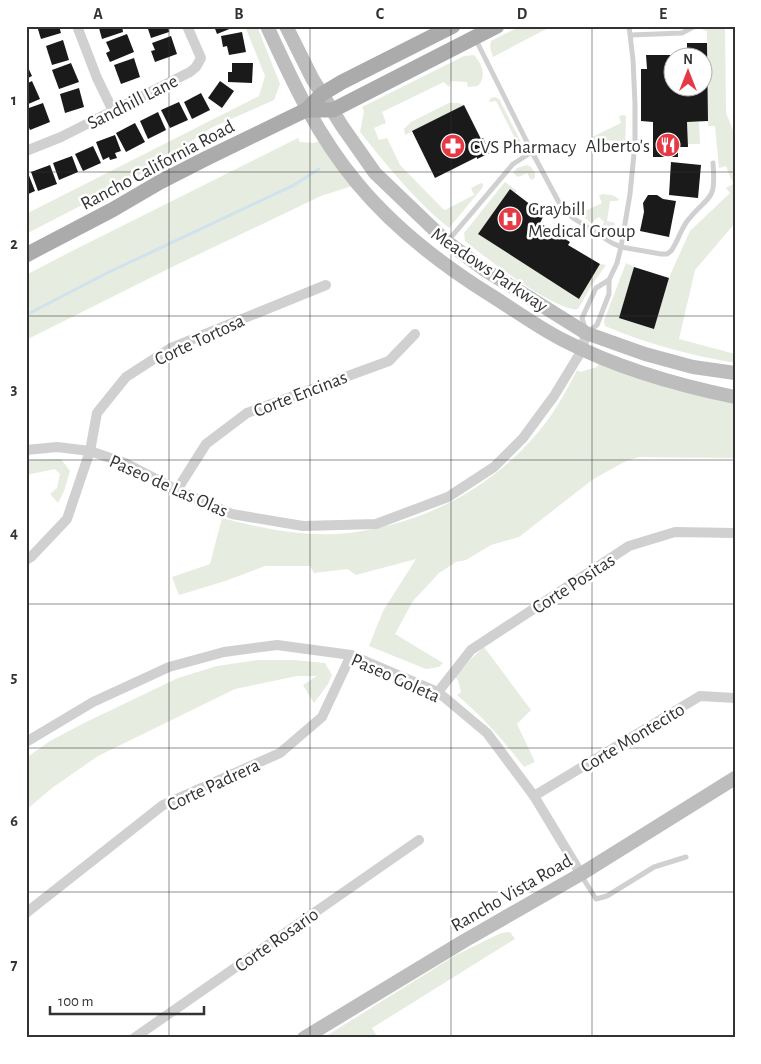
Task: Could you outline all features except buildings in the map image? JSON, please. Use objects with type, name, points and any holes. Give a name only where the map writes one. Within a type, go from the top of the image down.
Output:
[{"type":"main road","name":"Meadows Parkway","points":[[267,26],[306,110],[356,182],[372,200],[429,254],[452,271],[561,339],[582,350],[673,383],[735,397]]},
{"type":"main road","name":"Meadows Parkway","points":[[286,26],[312,78],[376,173],[447,242],[485,270],[586,333],[645,354],[693,367],[735,373]]},
{"type":"main road","name":"Rancho California Road","points":[[26,255],[206,158],[306,110],[322,94],[453,26]]},
{"type":"main road","name":"Rancho California Road","points":[[306,110],[333,110],[497,26]]},
{"type":"main road","name":"Rancho Vista Road","points":[[304,1038],[464,941],[581,874],[735,778]]},
{"type":"street","points":[[77,26],[97,78],[113,111]]},
{"type":"street","name":"Sandhill Lane","points":[[26,151],[61,137],[181,77],[196,67],[201,58],[187,26]]},
{"type":"street","name":"Corte Tortosa","points":[[26,560],[68,519],[90,451],[97,413],[126,377],[170,348],[326,285]]},
{"type":"street","name":"Paseo de Las Olas","points":[[26,450],[57,448],[90,451],[125,463],[177,490],[232,514],[241,516],[304,526],[376,524],[448,497],[494,467],[523,438],[554,396],[582,350],[586,333]]},
{"type":"street","name":"Corte Encinas","points":[[177,490],[206,444],[247,413],[389,361],[415,334]]},
{"type":"street","name":"Corte Positas","points":[[438,692],[471,650],[629,546],[675,532],[735,533]]},
{"type":"street","name":"Paseo Goleta","points":[[26,742],[93,702],[169,667],[224,652],[276,645],[351,655],[438,692],[486,733],[534,796],[581,874]]},
{"type":"street","name":"Corte Padrera","points":[[26,913],[163,805],[280,753],[322,717],[351,655]]},
{"type":"street","name":"Corte Montecito","points":[[534,796],[700,696],[735,698]]},
{"type":"street","name":"Corte Rosario","points":[[134,1038],[419,840]]},
{"type":"lane","points":[[610,280],[596,288],[582,318],[586,333],[597,325],[610,294],[610,280],[621,247],[631,189],[634,143],[634,73],[629,26]]},
{"type":"lane","points":[[630,35],[682,34],[695,26]]},
{"type":"lane","points":[[475,37],[562,208],[573,218],[606,240],[621,247],[667,254],[671,251],[688,220],[704,205],[714,191],[712,163]]},
{"type":"lane","points":[[447,242],[513,164],[532,152]]},
{"type":"lane","points":[[581,874],[596,899],[607,896],[654,867],[686,857]]},
{"type":"shaded area","points":[[245,26],[257,26],[280,84],[274,100],[211,128],[138,176],[26,234],[26,214],[259,96],[265,76]]},
{"type":"shaded area","points":[[521,26],[552,26],[493,57],[490,47],[491,41]]},
{"type":"shaded area","points":[[704,26],[725,26],[726,113],[735,135],[735,223],[695,270],[679,339],[735,354],[735,363],[685,353],[653,344],[605,326],[604,321],[626,263],[634,267],[619,318],[654,328],[671,273],[690,231],[730,193],[726,188],[733,184],[726,166],[719,168],[715,126],[708,126],[708,98],[714,98],[714,48],[707,48],[707,31],[703,30]]},
{"type":"shaded area","points":[[474,55],[479,62],[483,74],[478,86],[468,87],[467,82],[451,81],[449,87],[444,82],[382,112],[386,123],[374,128],[379,140],[387,138],[400,165],[443,209],[445,210],[474,195],[471,188],[481,183],[483,184],[483,187],[449,228],[413,194],[360,132],[364,111],[362,107],[464,56]]},
{"type":"shaded area","points":[[491,98],[499,99],[523,146],[522,150],[516,153],[513,151],[518,147],[518,144],[496,101],[489,102]]},
{"type":"shaded area","points":[[449,103],[464,105],[405,135],[404,129],[411,122]]},
{"type":"shaded area","points":[[625,115],[625,148],[620,149],[620,141],[594,140],[593,147],[591,148],[587,141],[588,139],[621,123],[619,116]]},
{"type":"shaded area","points":[[687,122],[699,122],[700,144],[688,144]]},
{"type":"shaded area","points":[[298,138],[300,142],[314,143],[319,141],[352,186],[321,196],[174,266],[26,340],[26,275]]},
{"type":"shaded area","points":[[527,165],[535,173],[535,178],[531,180],[527,173],[518,177],[513,173],[517,168]]},
{"type":"shaded area","points":[[505,182],[517,191],[515,193],[510,189],[478,234],[579,299],[600,264],[606,265],[578,309],[568,308],[538,293],[487,259],[465,241],[464,233]]},
{"type":"shaded area","points":[[602,194],[612,195],[619,199],[617,201],[610,201],[607,221],[615,223],[611,232],[600,229],[604,222],[599,217],[591,223],[574,209],[578,205],[583,212],[602,203],[599,196]]},
{"type":"shaded area","points":[[599,363],[671,389],[735,403],[735,458],[639,457],[624,462],[592,480],[519,537],[491,545],[466,560],[456,562],[439,573],[413,601],[395,634],[443,663],[439,667],[426,669],[369,646],[383,611],[416,559],[356,575],[347,569],[314,573],[310,566],[265,566],[179,595],[172,577],[210,564],[222,518],[250,525],[309,534],[338,534],[393,524],[420,516],[445,505],[493,475],[514,457],[547,421],[577,370],[580,372],[597,367]]},
{"type":"shaded area","points":[[61,459],[70,471],[58,503],[50,494],[57,488],[60,474],[55,469],[26,475],[26,460]]},
{"type":"shaded area","points":[[484,647],[531,710],[517,724],[535,762],[524,767],[493,730],[457,695],[461,692],[458,680],[455,677]]},
{"type":"shaded area","points":[[257,660],[294,660],[325,663],[332,675],[328,684],[314,703],[303,685],[317,676],[297,676],[235,689],[98,756],[52,788],[26,810],[26,758],[50,741],[178,678],[217,666]]},
{"type":"shaded area","points":[[510,932],[515,939],[372,1028],[378,1038],[323,1038],[456,955],[501,933]]},
{"type":"waterway","points":[[26,315],[107,273],[294,185],[319,169]]},
{"type":"place","name":"Alberto's","points":[[668,145]]},
{"type":"place","name":"CVS Pharmacy","points":[[453,146]]},
{"type":"place","name":"Graybill Medical Group","points":[[510,219]]}]
